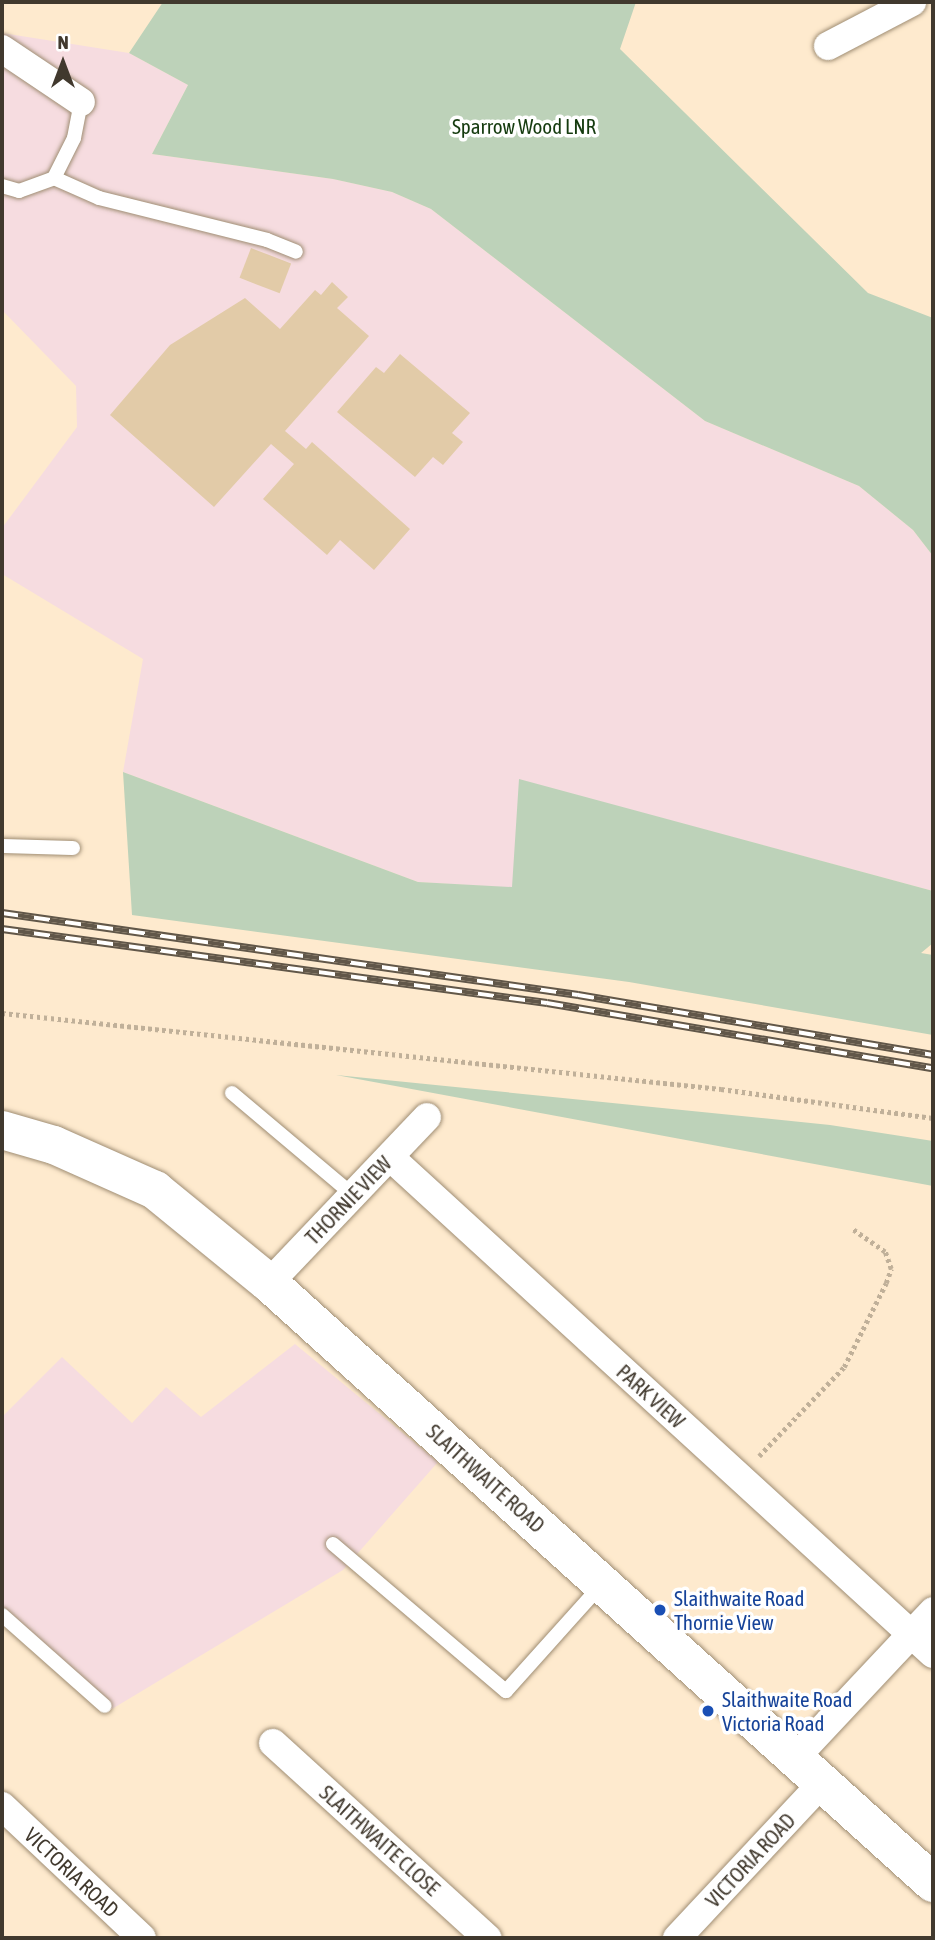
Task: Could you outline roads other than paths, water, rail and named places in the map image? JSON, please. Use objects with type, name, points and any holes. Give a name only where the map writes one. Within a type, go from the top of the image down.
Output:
[{"type":"main road","name":"SLAITHWAITE ROAD","points":[[2,1130],[54,1145],[155,1190],[269,1283],[933,1883]]},
{"type":"street","points":[[828,46],[912,2]]},
{"type":"street","points":[[2,50],[81,103]]},
{"type":"street","name":"THORNIE VIEW","points":[[269,1283],[427,1118]]},
{"type":"street","name":"PARK VIEW","points":[[390,1157],[933,1654]]},
{"type":"street","name":"VICTORIA ROAD","points":[[677,1938],[912,1634],[933,1611]]},
{"type":"street","name":"SLAITHWAITE CLOSE","points":[[273,1743],[487,1938]]},
{"type":"street","name":"VICTORIA ROAD","points":[[2,1806],[142,1938]]},
{"type":"lane","points":[[2,186],[19,191],[54,178],[74,138],[81,103]]},
{"type":"lane","points":[[54,178],[100,198],[267,240],[296,252]]},
{"type":"lane","points":[[2,846],[73,848]]},
{"type":"lane","points":[[232,1093],[353,1195]]},
{"type":"lane","points":[[333,1544],[506,1691],[603,1583]]},
{"type":"lane","points":[[2,1615],[105,1706]]},
{"type":"railway","points":[[2,913],[578,995],[933,1055]]},
{"type":"railway","points":[[2,929],[547,1003],[933,1068]]},
{"type":"place","name":"Slaithwaite Road Thornie View","points":[[660,1610]]},
{"type":"place","name":"Slaithwaite Road Victoria Road","points":[[708,1711]]},
{"type":"park label","name":"Sparrow Wood LNR","points":[[524,126]]}]
